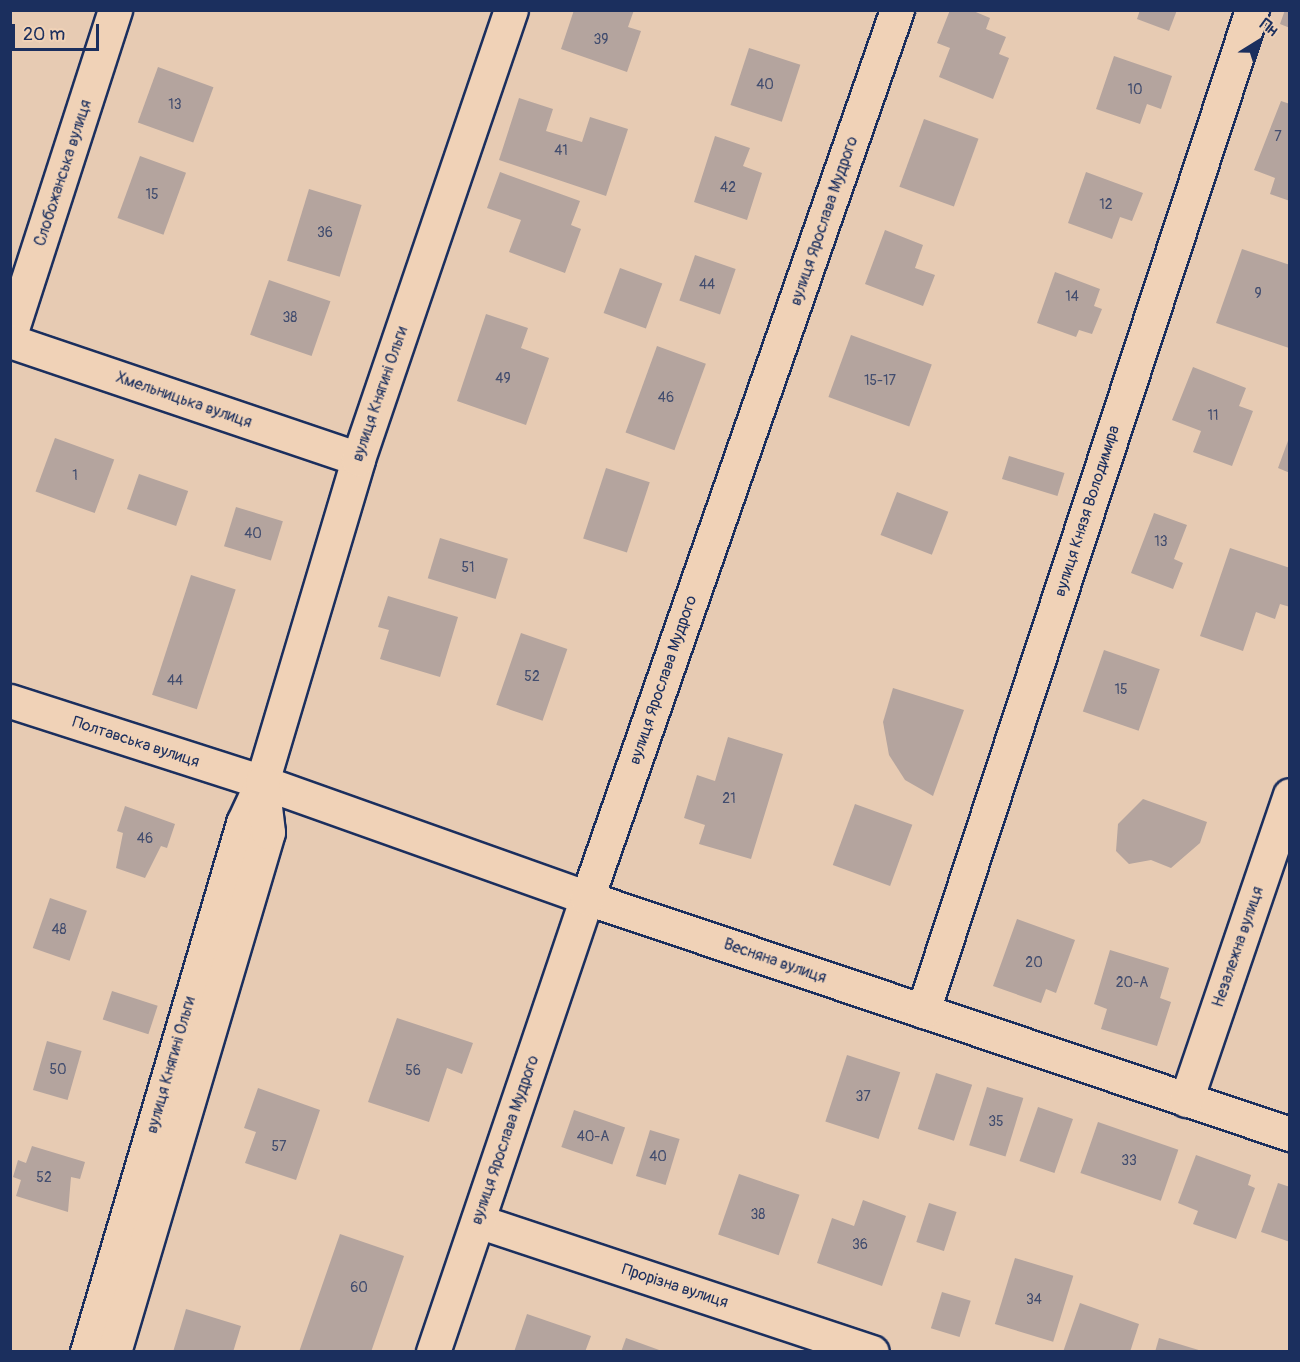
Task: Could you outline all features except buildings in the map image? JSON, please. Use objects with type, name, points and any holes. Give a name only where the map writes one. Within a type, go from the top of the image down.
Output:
[{"type":"street","name":"Слобожанська вулиця","points":[[10,335],[115,10]]},
{"type":"street","name":"вулиця Княгині Ольги","points":[[87,1352],[243,823],[262,782],[358,459],[511,10]]},
{"type":"street","name":"вулиця Ярослава Мудрого","points":[[433,1352],[587,897],[897,10]]},
{"type":"street","name":"вулиця Князя Володимира","points":[[923,1011],[1252,10]]},
{"type":"street","name":"Хмельницька вулиця","points":[[10,341],[358,459]]},
{"type":"street","name":"Полтавська вулиця","points":[[10,702],[262,782]]},
{"type":"street","name":"вулиця Княгині Ольги","points":[[114,1352],[268,832],[262,782]]},
{"type":"street","name":"Весняна вулиця","points":[[262,782],[587,897],[1290,1134]]},
{"type":"street","name":"Незалежна вулиця","points":[[1186,1100],[1290,795]]},
{"type":"street","name":"Прорізна вулиця","points":[[478,1221],[872,1352]]}]
